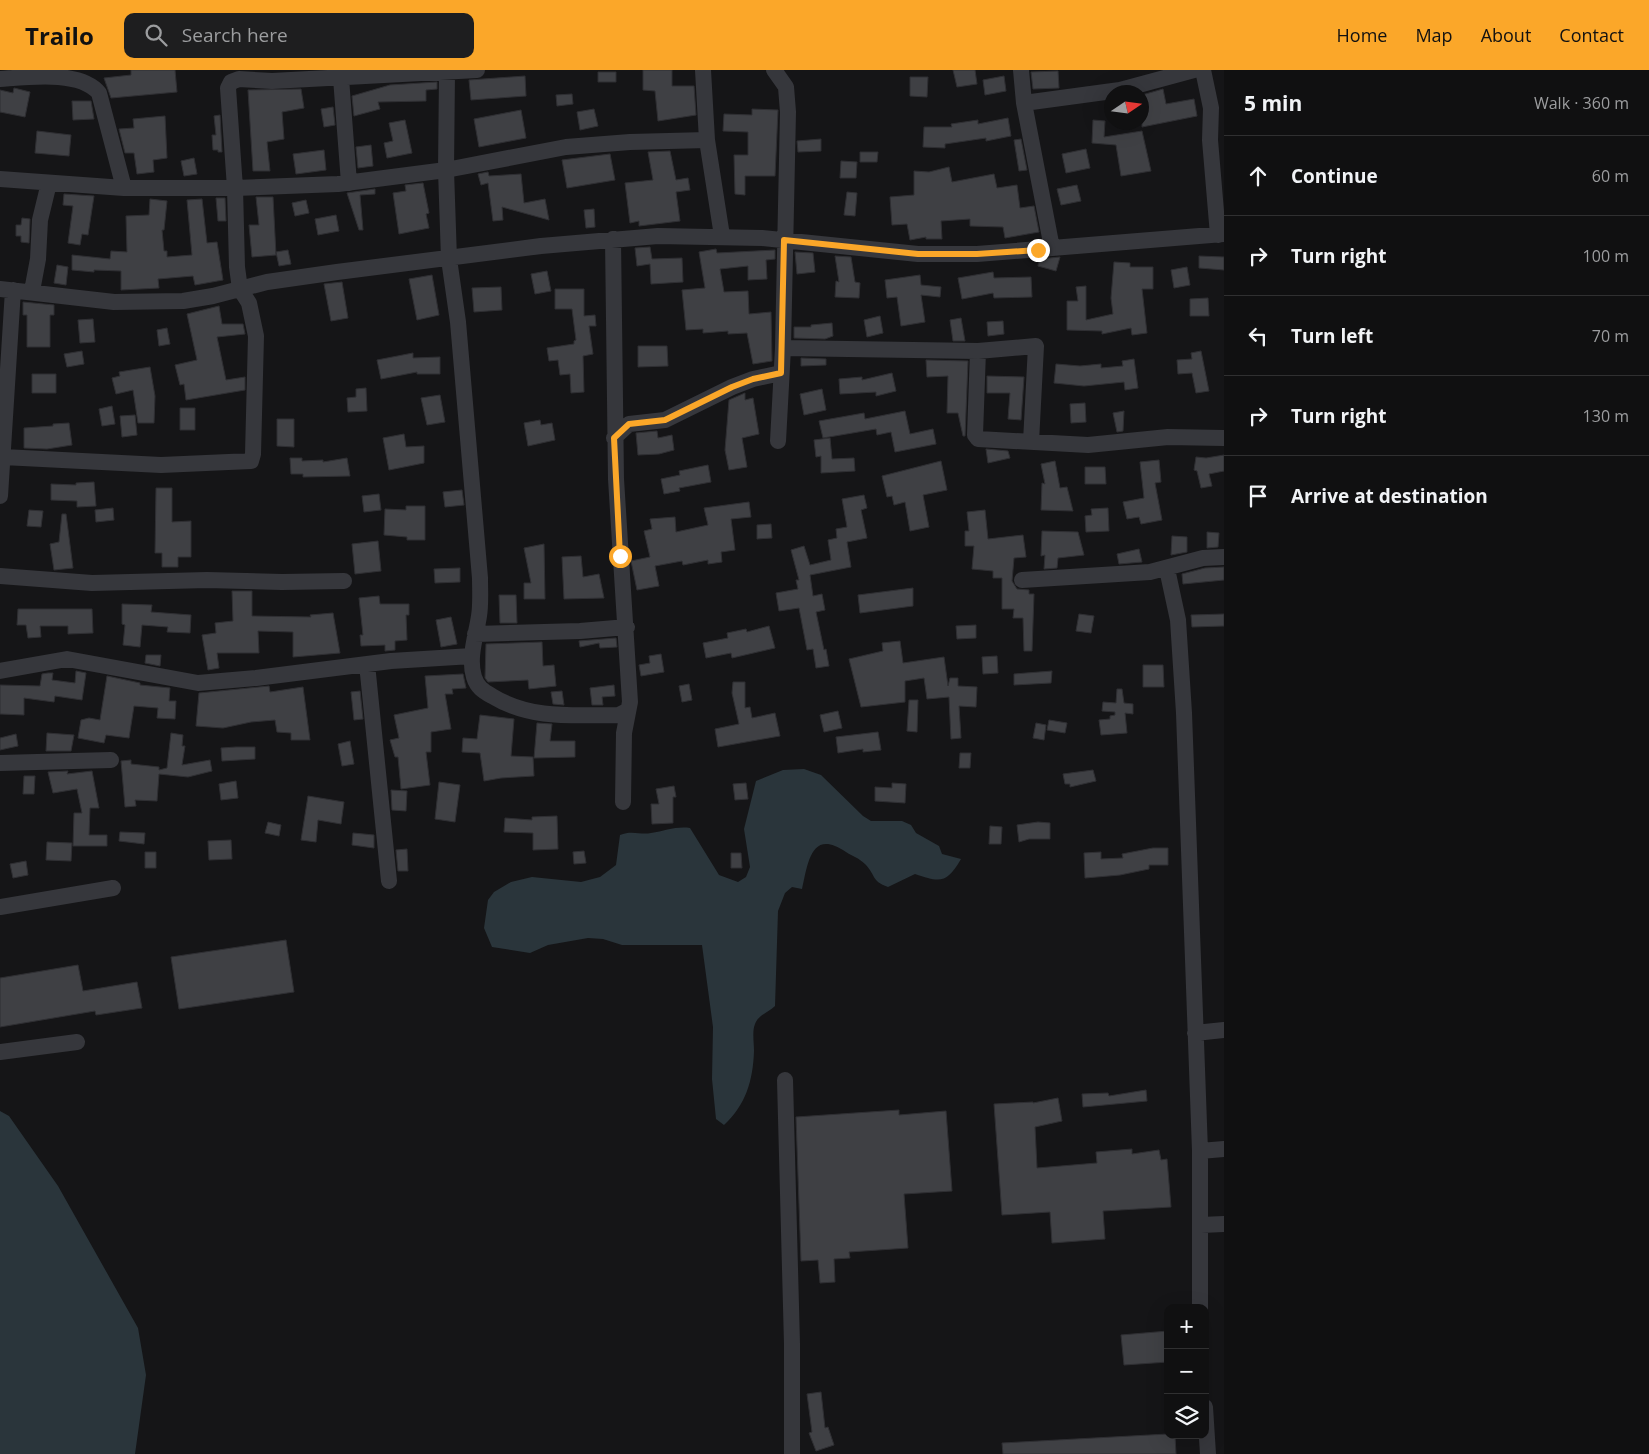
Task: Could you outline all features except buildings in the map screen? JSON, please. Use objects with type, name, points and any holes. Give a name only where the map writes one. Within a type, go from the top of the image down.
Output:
[{"type":"street","points":[[3,457],[161,465],[251,461],[254,454],[256,336],[249,303],[240,288],[237,268],[235,188],[228,88],[230,82],[239,79],[272,81],[477,70]]},
{"type":"street","points":[[703,70],[707,140],[722,236]]},
{"type":"street","points":[[774,70],[786,87],[788,112],[783,348],[778,441]]},
{"type":"street","points":[[1021,70],[1024,103],[1052,248]]},
{"type":"street","points":[[1024,103],[1120,90],[1194,70]]},
{"type":"street","points":[[0,496],[3,457],[7,290],[114,302],[154,302],[213,296],[240,288],[311,276],[613,239],[722,236],[784,240],[918,254],[977,254],[1221,235],[1210,140],[1211,108],[1203,70]]},
{"type":"street","points":[[447,73],[446,170],[449,258],[460,342],[480,578],[479,615],[472,656],[473,676],[479,688],[506,705],[521,710],[559,716],[619,714],[627,711]]},
{"type":"street","points":[[0,78],[47,76],[80,79],[92,84],[99,93],[124,188]]},
{"type":"street","points":[[341,78],[349,183]]},
{"type":"street","points":[[0,179],[124,188],[235,188],[349,183],[446,170],[566,147],[640,141],[707,140]]},
{"type":"street","points":[[32,292],[38,259],[40,220],[49,183]]},
{"type":"street","points":[[613,239],[614,438],[620,556],[627,627],[630,702],[624,732],[623,802]]},
{"type":"street","points":[[783,348],[978,351],[1036,346],[1032,442]]},
{"type":"street","points":[[978,351],[975,435],[978,439],[1088,445],[1168,437],[1224,438]]},
{"type":"street","points":[[614,438],[629,424],[665,420],[732,387],[753,379],[781,373]]},
{"type":"street","points":[[1022,580],[1167,569],[1204,558],[1224,557]]},
{"type":"street","points":[[1167,569],[1178,620],[1180,645],[1200,1151],[1200,1304]]},
{"type":"street","points":[[0,576],[92,583],[207,580],[344,581]]},
{"type":"street","points":[[475,634],[580,631],[627,627]]},
{"type":"street","points":[[0,671],[67,659],[198,682],[256,678],[367,664],[472,656]]},
{"type":"street","points":[[367,664],[389,881]]},
{"type":"street","points":[[0,763],[111,760]]},
{"type":"street","points":[[0,907],[113,888]]},
{"type":"street","points":[[1195,1033],[1224,1030]]},
{"type":"street","points":[[0,1052],[77,1042]]},
{"type":"street","points":[[785,1080],[792,1344],[792,1454]]},
{"type":"street","points":[[1200,1151],[1224,1149]]},
{"type":"street","points":[[1201,1225],[1224,1224]]},
{"type":"street","points":[[1207,1439],[1208,1454]]},
{"type":"shaded area","points":[[804,769],[821,775],[863,816],[871,821],[902,821],[911,825],[916,833],[939,846],[942,854],[961,859],[952,873],[942,879],[931,879],[915,874],[888,887],[876,880],[863,862],[858,859],[834,846],[825,844],[818,846],[809,860],[802,889],[792,887],[785,893],[778,911],[775,1006],[756,1021],[753,1034],[754,1051],[750,1082],[738,1109],[724,1125],[716,1119],[712,1079],[713,1027],[702,945],[622,945],[603,939],[588,938],[548,945],[530,953],[492,947],[484,928],[488,900],[494,892],[511,882],[532,877],[581,882],[600,877],[616,865],[620,835],[651,833],[680,828],[690,828],[719,875],[738,882],[746,877],[750,867],[744,829],[756,781],[783,770]]},
{"type":"shaded area","points":[[0,1111],[9,1116],[58,1186],[138,1328],[146,1375],[135,1454],[0,1454]]},
{"type":"route","points":[[620,556],[614,438],[629,424],[640,421],[665,420],[732,387],[753,379],[781,373],[784,240],[918,254],[977,254],[1038,250]]}]
